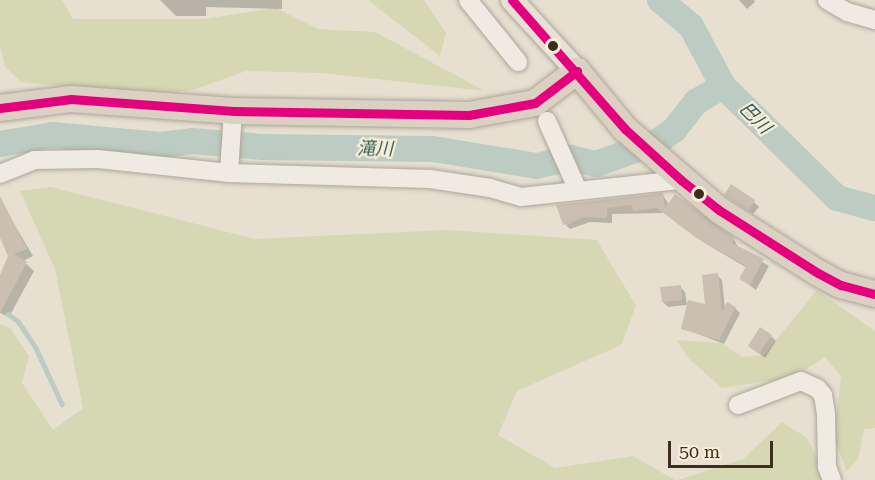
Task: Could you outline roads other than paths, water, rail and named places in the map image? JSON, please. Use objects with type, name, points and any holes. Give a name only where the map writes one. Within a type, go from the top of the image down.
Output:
[{"type":"highway","points":[[0,108],[71,99],[233,111],[498,112],[535,103],[577,71],[625,129],[673,173],[719,210],[809,268],[842,285],[875,294]]},
{"type":"main road","points":[[512,0],[577,71]]},
{"type":"street","points":[[468,0],[518,62]]},
{"type":"street","points":[[827,0],[847,12],[875,20]]},
{"type":"street","points":[[229,173],[233,111]]},
{"type":"street","points":[[547,121],[575,183]]},
{"type":"street","points":[[0,174],[17,165],[48,159],[98,159],[229,173],[430,179],[490,188],[521,197],[575,183],[673,173]]},
{"type":"street","points":[[738,405],[801,381],[817,388],[826,414],[827,467],[832,480]]},
{"type":"waterway","name":"巴川","points":[[660,0],[691,26],[723,86],[837,198],[875,208]]},
{"type":"waterway","name":"滝川","points":[[0,144],[53,135],[160,145],[192,141],[264,147],[433,149],[537,166],[570,158],[596,164],[657,142],[674,130],[696,102],[723,86]]},
{"type":"waterway","points":[[8,314],[18,321],[36,348],[62,404]]}]
